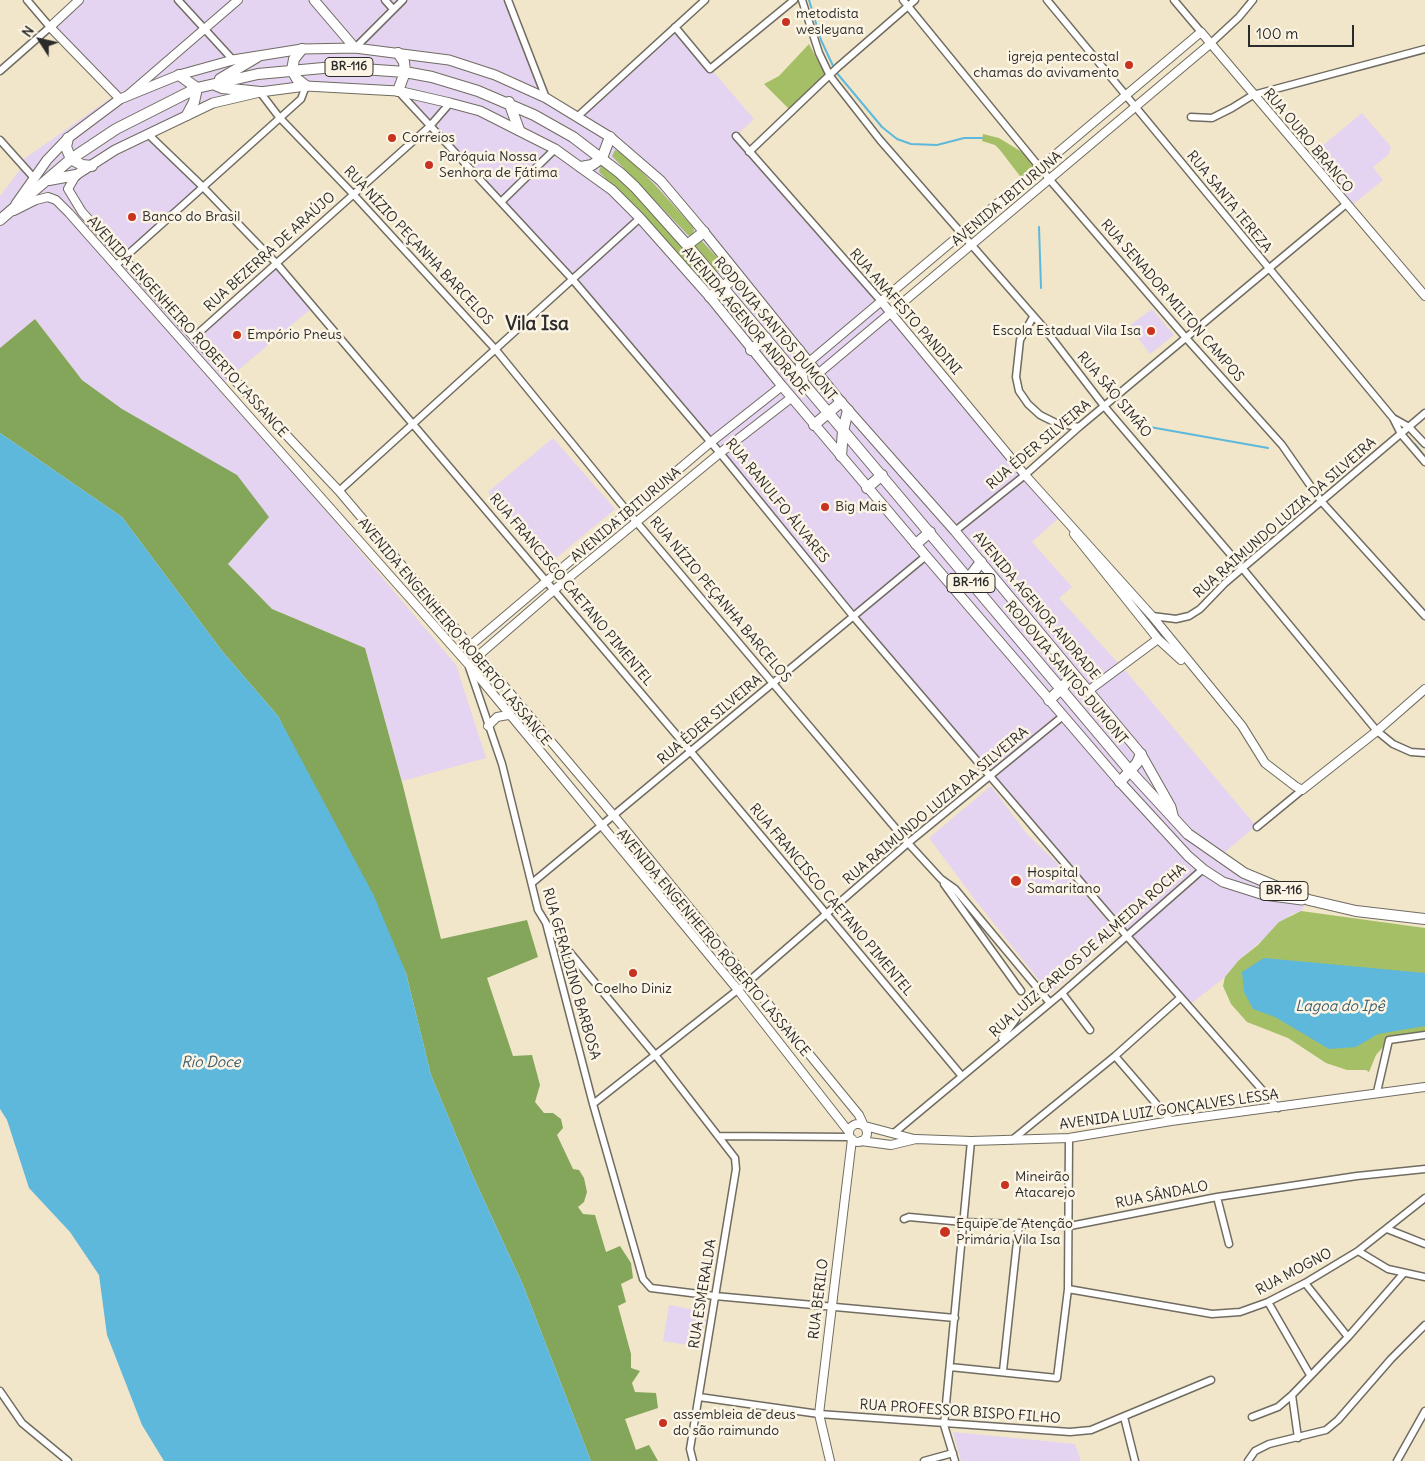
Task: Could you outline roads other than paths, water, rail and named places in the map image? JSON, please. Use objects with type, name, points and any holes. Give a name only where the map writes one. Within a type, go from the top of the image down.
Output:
[{"type":"highway","points":[[302,50],[294,59],[292,70],[297,79],[306,86]]},
{"type":"highway","points":[[398,53],[404,62],[405,72],[398,91]]},
{"type":"highway","points":[[214,85],[257,57]]},
{"type":"highway","name":"RODOVIA SANTOS DUMONT","points":[[0,220],[71,159],[116,129],[197,88],[258,74],[334,66],[405,72],[432,77],[509,102],[573,138],[602,158],[635,187],[766,338],[1130,771],[1174,819],[1202,845],[1244,873],[1309,900],[1356,911],[1425,919]]},
{"type":"highway","points":[[179,75],[197,88],[194,102],[187,115]]},
{"type":"highway","points":[[214,85],[222,88],[260,92]]},
{"type":"highway","points":[[509,102],[519,130]]},
{"type":"highway","points":[[582,167],[592,165],[602,158],[610,137]]},
{"type":"highway","points":[[68,138],[66,147],[71,159],[82,165],[92,166]]},
{"type":"highway","points":[[45,181],[76,175]]},
{"type":"highway","points":[[687,245],[704,232]]},
{"type":"highway","points":[[710,297],[738,275]]},
{"type":"highway","points":[[751,350],[766,338]]},
{"type":"highway","points":[[799,350],[803,382]]},
{"type":"highway","points":[[814,425],[841,402]]},
{"type":"highway","points":[[841,456],[843,431],[848,410]]},
{"type":"highway","points":[[867,488],[882,476]]},
{"type":"highway","points":[[916,544],[930,532]]},
{"type":"highway","points":[[968,579],[982,562]]},
{"type":"highway","points":[[1049,700],[1073,674]]},
{"type":"highway","points":[[1120,782],[1141,754]]},
{"type":"main road","points":[[314,0],[355,48]]},
{"type":"main road","name":"AVENIDA AGENOR ANDRADE","points":[[12,210],[34,178],[68,138],[123,98],[179,75],[233,60],[302,50],[355,48],[398,53],[449,60],[495,75],[546,98],[610,137],[661,181],[841,402],[982,562],[1141,754],[1171,807],[1174,819]]},
{"type":"main road","name":"AVENIDA AGENOR ANDRADE","points":[[76,175],[114,150],[213,103],[260,92],[306,86],[398,91],[450,103],[480,111],[555,148],[612,190],[640,218],[710,297],[751,350],[867,488],[1167,834],[1203,869],[1223,882],[1264,895],[1309,900]]},
{"type":"street","points":[[27,0],[50,26],[123,98],[238,0]]},
{"type":"street","points":[[0,71],[79,0]]},
{"type":"street","points":[[178,0],[233,60]]},
{"type":"street","points":[[385,0],[393,8]]},
{"type":"street","points":[[355,48],[403,0]]},
{"type":"street","points":[[508,0],[546,98]]},
{"type":"street","points":[[576,117],[705,0]]},
{"type":"street","points":[[675,27],[710,69],[794,0]]},
{"type":"street","name":"RUA SÃO SIMÃO","points":[[802,0],[819,53],[830,76],[880,140],[1034,317],[1104,406],[1243,569],[1376,731],[1393,744],[1411,752],[1425,753]]},
{"type":"street","name":"RUA SENADOR MILTON CAMPOS","points":[[903,0],[1050,180],[1186,338],[1282,444],[1321,501],[1425,616]]},
{"type":"street","points":[[749,152],[838,67],[915,0]]},
{"type":"street","name":"RUA SANTA TEREZA","points":[[1047,0],[1268,270],[1393,418],[1401,434],[1425,462]]},
{"type":"street","name":"RUA OURO BRANCO","points":[[1174,0],[1345,205],[1425,296]]},
{"type":"street","points":[[1210,44],[1239,17],[1253,0]]},
{"type":"street","name":"AVENIDA IBITURUNA","points":[[809,362],[1200,32]]},
{"type":"street","name":"AVENIDA IBITURUNA","points":[[818,373],[1210,44]]},
{"type":"street","points":[[1191,117],[1206,119],[1218,115],[1253,95],[1425,49]]},
{"type":"street","points":[[115,266],[301,99],[306,86]]},
{"type":"street","name":"RUA RANULFO ÁLVARES","points":[[398,91],[573,280],[720,452],[853,616],[1180,998],[1278,1108]]},
{"type":"street","name":"RUA NÍZIO PEÇANHA BARCELOS","points":[[260,92],[279,117],[354,195],[496,350],[628,512],[908,843],[941,878],[1021,991]]},
{"type":"street","name":"RUA BEZERRA DE ARAÚJO","points":[[194,337],[430,126],[450,103]]},
{"type":"street","name":"RUA FRANCISCO CAETANO PIMENTEL","points":[[148,134],[202,186],[277,264],[547,581],[961,1075]]},
{"type":"street","name":"RUA ANAFESTO PANDINI","points":[[736,136],[881,301],[1026,475],[1152,616],[1242,726],[1265,762],[1302,790]]},
{"type":"street","points":[[0,140],[34,178]]},
{"type":"street","points":[[501,202],[555,148]]},
{"type":"street","name":"AVENIDA ENGENHEIRO ROBERTO LASSANCE","points":[[76,175],[68,189],[72,198],[194,337],[339,491],[418,586],[480,656],[750,981],[859,1115],[864,1126]]},
{"type":"street","name":"AVENIDA ENGENHEIRO ROBERTO LASSANCE","points":[[12,210],[16,211],[36,200],[48,197],[56,200],[469,665],[508,715],[738,990],[851,1136]]},
{"type":"street","name":"RUA ÉDER SILVEIRA","points":[[955,531],[1026,475],[1079,426],[1345,205]]},
{"type":"street","points":[[339,491],[640,218]]},
{"type":"street","points":[[1034,317],[1020,340],[1016,377],[1019,391],[1028,404],[1040,415],[1056,423],[1079,426]]},
{"type":"street","name":"AVENIDA IBITURUNA","points":[[471,646],[711,442],[782,386]]},
{"type":"street","name":"AVENIDA IBITURUNA","points":[[480,656],[554,590],[720,452],[791,398]]},
{"type":"street","name":"RUA RAIMUNDO LUZIA DA SILVEIRA","points":[[1152,616],[1176,619],[1189,616],[1425,413]]},
{"type":"street","name":"RUA SANTA TEREZA","points":[[1393,418],[1410,427],[1425,444]]},
{"type":"street","name":"RUA ANAFESTO PANDINI","points":[[1053,504],[1088,554],[1158,639],[1202,678]]},
{"type":"street","name":"RUA ÉDER SILVEIRA","points":[[532,883],[926,556]]},
{"type":"street","points":[[408,596],[418,586]]},
{"type":"street","points":[[1088,691],[1158,639]]},
{"type":"street","name":"RUA GERALDINO BARBOSA","points":[[469,665],[502,764],[538,910],[546,923],[593,1104],[643,1279],[651,1288],[715,1296]]},
{"type":"street","points":[[1258,827],[1425,689]]},
{"type":"street","points":[[488,726],[497,717],[508,715]]},
{"type":"street","name":"RUA RAIMUNDO LUZIA DA SILVEIRA","points":[[593,1104],[750,981],[908,843],[991,777],[1063,716]]},
{"type":"street","name":"RUA LUIZ CARLOS DE ALMEIDA ROCHA","points":[[894,1133],[961,1075],[1062,993],[1203,869]]},
{"type":"street","name":"RUA NÍZIO PEÇANHA BARCELOS","points":[[941,878],[955,889],[1050,1003]]},
{"type":"street","name":"RUA ESMERALDA","points":[[546,923],[656,1056],[735,1158],[736,1169],[690,1449],[693,1461]]},
{"type":"street","points":[[1062,993],[1090,1030]]},
{"type":"street","points":[[1012,1140],[1115,1056],[1180,998]]},
{"type":"street","name":"RUA LUIZ CARLOS DE ALMEIDA ROCHA","points":[[990,1052],[1016,1020]]},
{"type":"street","points":[[1377,1092],[1389,1040],[1425,1035]]},
{"type":"street","points":[[798,1066],[810,1055]]},
{"type":"street","points":[[1115,1056],[1171,1121]]},
{"type":"street","name":"AVENIDA LUIZ GONÇALVES LESSA","points":[[864,1126],[916,1139],[971,1141],[1069,1138],[1171,1121],[1425,1087]]},
{"type":"street","points":[[718,1136],[851,1136],[854,1125],[864,1126],[867,1135],[861,1141]]},
{"type":"street","name":"AVENIDA LUIZ GONÇALVES LESSA","points":[[851,1136],[861,1141],[891,1144],[916,1139]]},
{"type":"street","name":"RUA BERILO","points":[[830,1461],[819,1414],[851,1136]]},
{"type":"street","points":[[950,1367],[1057,1378],[1068,1289],[1070,1226],[1069,1138]]},
{"type":"street","points":[[955,1461],[944,1425],[971,1141]]},
{"type":"street","name":"RUA SÂNDALO","points":[[904,1219],[909,1216],[963,1222],[1070,1226],[1218,1197],[1356,1176],[1425,1169]]},
{"type":"street","points":[[1218,1197],[1230,1244]]},
{"type":"street","name":"RUA MOGNO","points":[[1068,1289],[1212,1314],[1240,1312],[1268,1302],[1305,1283],[1358,1251],[1425,1198]]},
{"type":"street","points":[[1003,1371],[1019,1223]]},
{"type":"street","points":[[1387,1228],[1425,1244]]},
{"type":"street","points":[[1358,1251],[1388,1269],[1403,1274],[1425,1276]]},
{"type":"street","points":[[1252,1417],[1278,1407],[1292,1395],[1348,1337],[1403,1274]]},
{"type":"street","points":[[1305,1283],[1348,1337]]},
{"type":"street","points":[[715,1296],[955,1318]]},
{"type":"street","points":[[1268,1302],[1310,1375]]},
{"type":"street","points":[[1248,1461],[1258,1449],[1321,1432],[1338,1420],[1391,1359],[1425,1325]]},
{"type":"street","name":"RUA PROFESSOR BISPO FILHO","points":[[699,1397],[819,1414],[944,1425],[1070,1432],[1091,1430],[1211,1380]]},
{"type":"street","points":[[0,1391],[22,1423],[68,1461]]},
{"type":"street","points":[[1292,1395],[1298,1438]]},
{"type":"street","points":[[1396,1461],[1425,1411]]},
{"type":"street","points":[[1124,1417],[1135,1461]]},
{"type":"street","points":[[924,1461],[953,1453]]},
{"type":"water","name":"Rio Doce","points":[[0,433],[122,517],[222,651],[278,716],[374,896],[406,973],[431,1075],[473,1176],[523,1285],[591,1461],[164,1461],[142,1425],[107,1335],[99,1275],[70,1232],[29,1188],[7,1120],[0,1109]]},
{"type":"water","name":"Lagoa do Ipê","points":[[1264,958],[1425,973],[1425,1026],[1378,1034],[1356,1047],[1329,1049],[1275,1017],[1253,1009],[1244,992],[1242,972]]},
{"type":"waterway","points":[[809,0],[821,40],[834,68]]},
{"type":"waterway","points":[[836,72],[882,127],[897,139],[911,144],[937,145],[964,138],[982,138]]},
{"type":"waterway","points":[[1039,227],[1041,288]]},
{"type":"waterway","points":[[1133,424],[1268,448]]},
{"type":"waterway","points":[[1415,444],[1425,457]]},
{"type":"place","name":"metodista wesleyana","points":[[786,22]]},
{"type":"place","name":"igreja pentecostal chamas do avivamento","points":[[1129,65]]},
{"type":"place","name":"Correios","points":[[392,138]]},
{"type":"place","name":"Paróquia Nossa Senhora de Fátima","points":[[429,165]]},
{"type":"place","name":"Banco do Brasil","points":[[132,217]]},
{"type":"place","name":"Escola Estadual Vila Isa","points":[[1151,331]]},
{"type":"place","name":"Empório Pneus","points":[[237,335]]},
{"type":"place","name":"Big Mais","points":[[825,507]]},
{"type":"place","name":"Hospital Samaritano","points":[[1016,881]]},
{"type":"place","name":"Coelho Diniz","points":[[633,973]]},
{"type":"place","name":"Mineirão Atacarejo","points":[[1005,1185]]},
{"type":"place","name":"Equipe de Atenção Primária Vila Isa","points":[[945,1232]]},
{"type":"place","name":"assembleia de deus do são raimundo","points":[[663,1423]]},
{"type":"district","name":"Vila Isa","points":[[537,325]]}]
